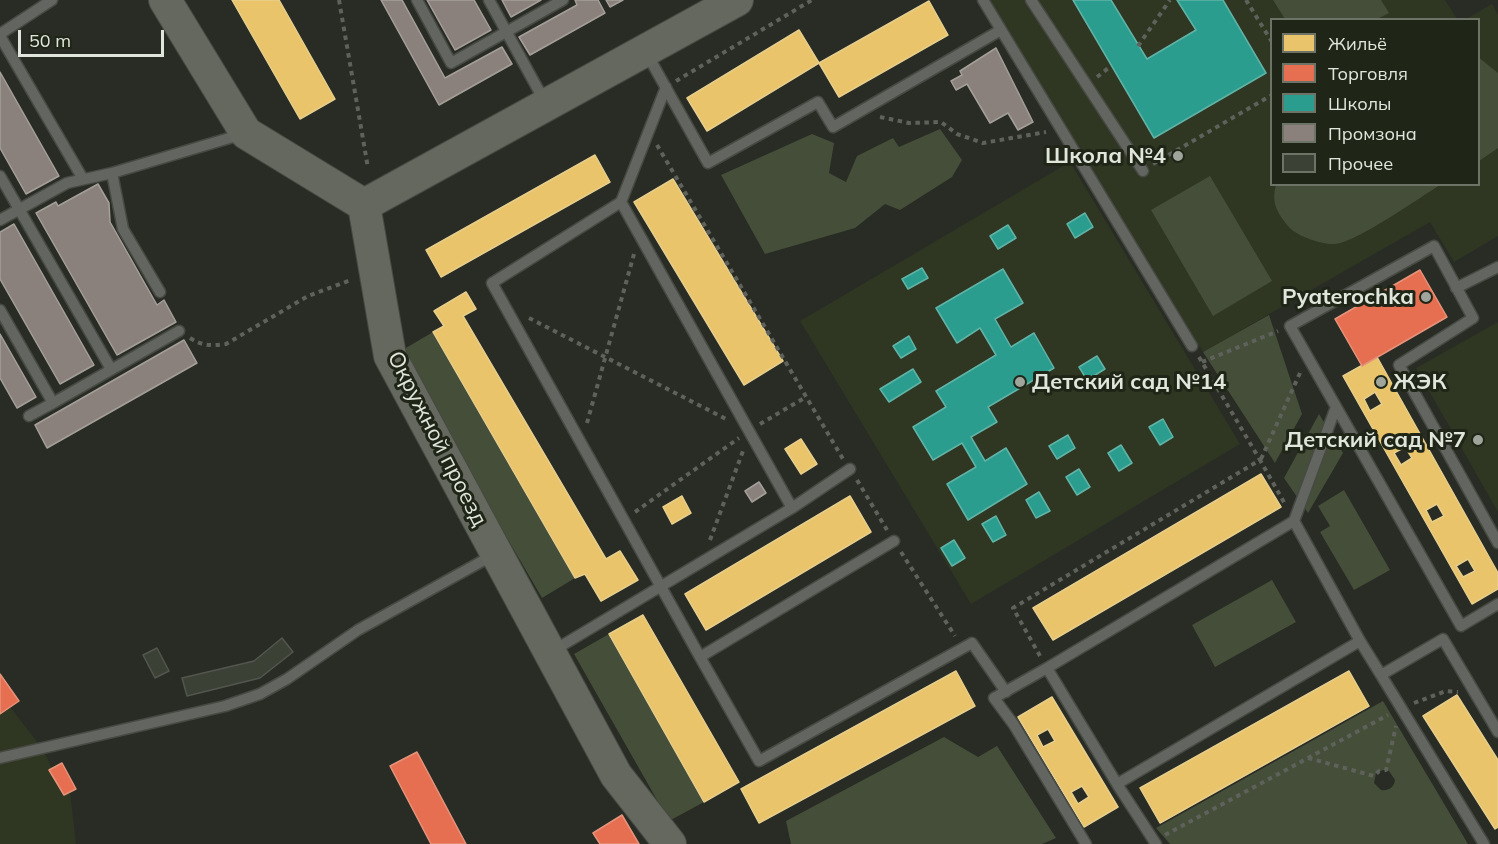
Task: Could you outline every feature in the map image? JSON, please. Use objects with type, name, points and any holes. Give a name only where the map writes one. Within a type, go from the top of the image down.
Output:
[{"type":"street","points":[[165,0],[246,134],[364,205],[736,0]]},
{"type":"street","name":"Окружной проезд","points":[[364,205],[390,356],[548,654],[616,775],[670,844]]},
{"type":"lane","points":[[52,0],[0,35],[83,179]]},
{"type":"lane","points":[[417,0],[451,63],[563,0]]},
{"type":"lane","points":[[489,0],[547,105]]},
{"type":"lane","points":[[983,0],[1192,346]]},
{"type":"lane","points":[[1031,0],[1143,171]]},
{"type":"lane","points":[[645,51],[708,163],[818,102],[833,127],[1001,30]]},
{"type":"lane","points":[[666,87],[621,202],[492,282],[659,588],[759,761],[972,643],[1006,693]]},
{"type":"lane","points":[[0,220],[67,183],[112,173],[246,134]]},
{"type":"lane","points":[[112,173],[123,229],[160,292]]},
{"type":"lane","points":[[0,176],[111,369]]},
{"type":"lane","points":[[621,202],[792,508]]},
{"type":"lane","points":[[1461,627],[1290,326],[1434,246],[1473,318],[1399,365],[1498,543]]},
{"type":"lane","points":[[1456,288],[1498,267]]},
{"type":"lane","points":[[0,310],[53,403]]},
{"type":"lane","points":[[29,416],[178,331]]},
{"type":"lane","points":[[1086,844],[1014,725],[994,698],[1294,521],[1336,407]]},
{"type":"lane","points":[[548,654],[792,508],[850,469]]},
{"type":"lane","points":[[1294,521],[1360,641],[1484,844]]},
{"type":"lane","points":[[700,657],[894,541]]},
{"type":"lane","points":[[0,758],[225,706],[260,694],[315,661],[358,630],[496,554]]},
{"type":"lane","points":[[1381,675],[1498,604]]},
{"type":"lane","points":[[1443,639],[1498,732]]},
{"type":"lane","points":[[1117,784],[1360,641]]},
{"type":"lane","points":[[1047,668],[1117,784],[1156,843]]},
{"type":"path","points":[[339,0],[368,168]]},
{"type":"path","points":[[666,87],[812,0]]},
{"type":"path","points":[[1138,46],[1170,0]]},
{"type":"path","points":[[1246,0],[1270,39]]},
{"type":"path","points":[[1094,80],[1111,66]]},
{"type":"path","points":[[1144,156],[1151,166],[1270,96]]},
{"type":"path","points":[[857,113],[909,123],[941,122],[957,134],[983,143],[1061,129]]},
{"type":"path","points":[[649,131],[806,397],[963,648]]},
{"type":"path","points":[[580,444],[639,236]]},
{"type":"path","points":[[178,331],[198,343],[212,346],[226,344],[308,296],[375,272]]},
{"type":"path","points":[[505,305],[748,430]]},
{"type":"path","points":[[1202,362],[1290,326]]},
{"type":"path","points":[[1192,346],[1294,521]]},
{"type":"path","points":[[1047,668],[1013,608],[1260,460],[1307,357]]},
{"type":"path","points":[[623,522],[748,430],[806,397]]},
{"type":"path","points":[[701,562],[739,465],[748,430]]},
{"type":"path","points":[[1156,843],[1401,708],[1446,691],[1475,693]]},
{"type":"path","points":[[1308,758],[1374,776],[1379,771],[1386,770],[1401,708]]},
{"type":"shaded area","name":"Школа №4","points":[[990,0],[1445,0],[1456,18],[1270,18],[1270,186],[1480,186],[1480,18],[1468,18],[1492,4],[1498,15],[1498,236],[1454,262],[1430,222],[1203,352]]},
{"type":"shaded area","points":[[1273,0],[1381,0],[1389,13],[1379,18],[1284,18]]},
{"type":"shaded area","points":[[1480,59],[1498,73],[1498,148],[1480,160]]},
{"type":"shaded area","points":[[940,129],[962,160],[952,177],[900,210],[885,204],[855,228],[765,254],[721,175],[812,134],[834,143],[829,173],[846,182],[857,156],[893,138],[899,147]]},
{"type":"shaded area","name":"Детский сад №14","points":[[1070,162],[1240,444],[971,604],[800,321]]},
{"type":"shaded area","points":[[1210,176],[1272,281],[1213,316],[1151,210]]},
{"type":"shaded area","points":[[1276,186],[1438,186],[1358,236],[1335,244],[1310,239],[1292,230],[1276,207],[1274,197]]},
{"type":"shaded area","points":[[1269,315],[1302,414],[1275,463],[1203,352]]},
{"type":"shaded area","name":"Детский сад №7","points":[[1498,322],[1498,512],[1416,368]]},
{"type":"shaded area","points":[[433,332],[575,578],[542,598],[399,352]]},
{"type":"shaded area","points":[[1319,414],[1343,453],[1308,513],[1284,478]]},
{"type":"shaded area","points":[[1344,490],[1390,570],[1354,590],[1320,532],[1330,526],[1318,506]]},
{"type":"shaded area","points":[[1272,580],[1296,622],[1215,667],[1192,625]]},
{"type":"shaded area","points":[[609,634],[704,802],[669,821],[574,654]]},
{"type":"shaded area","points":[[0,674],[19,701],[10,707],[42,748],[52,768],[62,763],[76,789],[70,792],[76,844],[0,844]]},
{"type":"shaded area","points":[[1383,701],[1468,844],[1170,844],[1156,828]],"holes":[[[1383,770],[1389,771],[1395,780],[1394,783],[1390,788],[1381,790],[1374,783],[1376,773]]]},
{"type":"shaded area","points":[[944,737],[978,757],[997,746],[1056,838],[1042,844],[791,844],[786,821]]},
{"type":"building: Жильё","points":[[232,0],[279,0],[335,99],[300,119]]},
{"type":"building: Жильё","points":[[929,1],[948,35],[839,97],[819,63]]},
{"type":"building: Жильё","points":[[799,30],[819,63],[707,131],[687,98]]},
{"type":"building: Жильё","points":[[595,155],[610,182],[441,277],[426,250]]},
{"type":"building: Жильё","points":[[673,179],[783,361],[744,385],[634,202]]},
{"type":"building: Жильё","points":[[466,292],[476,309],[463,316],[606,559],[620,551],[638,580],[601,601],[585,574],[575,578],[433,332],[444,326],[434,311]]},
{"type":"building: Жильё","points":[[1377,357],[1498,573],[1498,589],[1472,604],[1343,376]],"holes":[[[1375,392],[1382,404],[1370,411],[1364,399]],[[1405,447],[1412,458],[1401,465],[1394,453]],[[1437,504],[1444,516],[1432,522],[1426,510]],[[1468,559],[1475,571],[1463,577],[1456,566]]]},
{"type":"building: Жильё","points":[[801,439],[817,464],[801,474],[785,449]]},
{"type":"building: Жильё","points":[[1261,474],[1281,507],[1053,640],[1033,608]]},
{"type":"building: Жильё","points":[[682,496],[691,513],[672,524],[663,507]]},
{"type":"building: Жильё","points":[[850,496],[871,532],[706,630],[685,594]]},
{"type":"building: Жильё","points":[[643,615],[739,782],[704,802],[609,634]]},
{"type":"building: Жильё","points":[[956,671],[975,706],[759,823],[741,789]]},
{"type":"building: Жильё","points":[[1349,671],[1369,706],[1160,823],[1140,788]]},
{"type":"building: Жильё","points":[[1457,695],[1498,760],[1498,827],[1495,829],[1423,716]]},
{"type":"building: Жильё","points":[[1052,697],[1118,807],[1084,827],[1018,717]],"holes":[[[1048,729],[1055,741],[1043,747],[1037,735]],[[1082,786],[1089,797],[1078,804],[1071,792]]]},
{"type":"building: Торговля","points":[[1420,270],[1447,317],[1362,366],[1335,319]]},
{"type":"building: Торговля","points":[[0,674],[19,701],[0,714]]},
{"type":"building: Торговля","points":[[417,752],[466,844],[431,844],[390,766]]},
{"type":"building: Торговля","points":[[62,763],[76,789],[64,795],[49,770]]},
{"type":"building: Торговля","points":[[622,815],[639,844],[600,844],[593,833]]},
{"type":"building: Школы","points":[[1073,0],[1111,0],[1147,59],[1196,30],[1177,0],[1223,0],[1266,73],[1154,138]]},
{"type":"building: Школы","points":[[1085,213],[1093,227],[1075,238],[1067,224]]},
{"type":"building: Школы","points":[[1008,225],[1016,238],[998,249],[990,236]]},
{"type":"building: Школы","points":[[922,268],[928,278],[908,289],[902,279]]},
{"type":"building: Школы","points":[[1003,269],[1023,303],[995,319],[1011,347],[1034,333],[1054,368],[988,407],[997,422],[971,437],[985,461],[1006,448],[1027,484],[968,520],[947,484],[976,467],[962,443],[933,460],[913,427],[946,407],[936,391],[996,355],[980,328],[957,343],[936,308]]},
{"type":"building: Школы","points":[[909,336],[916,349],[901,358],[893,346]]},
{"type":"building: Школы","points":[[1097,356],[1105,369],[1087,380],[1079,367]]},
{"type":"building: Школы","points":[[913,369],[921,382],[889,402],[880,389]]},
{"type":"building: Школы","points":[[1163,419],[1173,437],[1160,445],[1149,427]]},
{"type":"building: Школы","points":[[1068,435],[1075,448],[1057,459],[1049,446]]},
{"type":"building: Школы","points":[[1121,445],[1132,463],[1119,471],[1108,453]]},
{"type":"building: Школы","points":[[1079,469],[1090,487],[1077,495],[1066,477]]},
{"type":"building: Школы","points":[[1039,492],[1050,511],[1036,518],[1026,500]]},
{"type":"building: Школы","points":[[996,516],[1006,535],[993,542],[982,524]]},
{"type":"building: Школы","points":[[954,540],[965,558],[952,566],[941,548]]},
{"type":"building: Промзона","points":[[381,0],[402,0],[445,78],[502,47],[512,64],[439,105]]},
{"type":"building: Промзона","points":[[427,0],[474,0],[491,30],[455,50]]},
{"type":"building: Промзона","points":[[502,0],[541,0],[511,17]]},
{"type":"building: Промзона","points":[[575,0],[598,0],[605,13],[530,55],[519,37],[577,5]]},
{"type":"building: Промзона","points":[[606,0],[623,0],[610,7]]},
{"type":"building: Промзона","points":[[996,48],[1033,122],[1018,130],[1008,113],[990,123],[967,84],[956,90],[951,81],[962,75],[960,71]]},
{"type":"building: Промзона","points":[[0,72],[59,176],[26,194],[0,148]]},
{"type":"building: Промзона","points":[[98,184],[109,203],[110,222],[157,305],[164,300],[176,322],[117,355],[36,213],[56,202],[58,206]]},
{"type":"building: Промзона","points":[[14,224],[94,365],[60,384],[0,279],[0,232]]},
{"type":"building: Промзона","points":[[0,334],[36,397],[17,408],[0,378]]},
{"type":"building: Промзона","points":[[184,340],[197,363],[47,448],[35,425]]},
{"type":"building: Промзона","points":[[759,482],[766,493],[752,502],[745,491]]},
{"type":"building: Прочее","points":[[282,638],[293,652],[260,678],[187,696],[182,678],[254,661]]},
{"type":"building: Прочее","points":[[157,648],[169,671],[155,678],[143,655]]},
{"type":"place","name":"Школа №4","points":[[1178,156]]},
{"type":"place","name":"Pyaterochka","points":[[1426,297]]},
{"type":"place","name":"Детский сад №14","points":[[1020,382]]},
{"type":"place","name":"ЖЭК","points":[[1381,382]]},
{"type":"place","name":"Детский сад №7","points":[[1478,440]]}]
